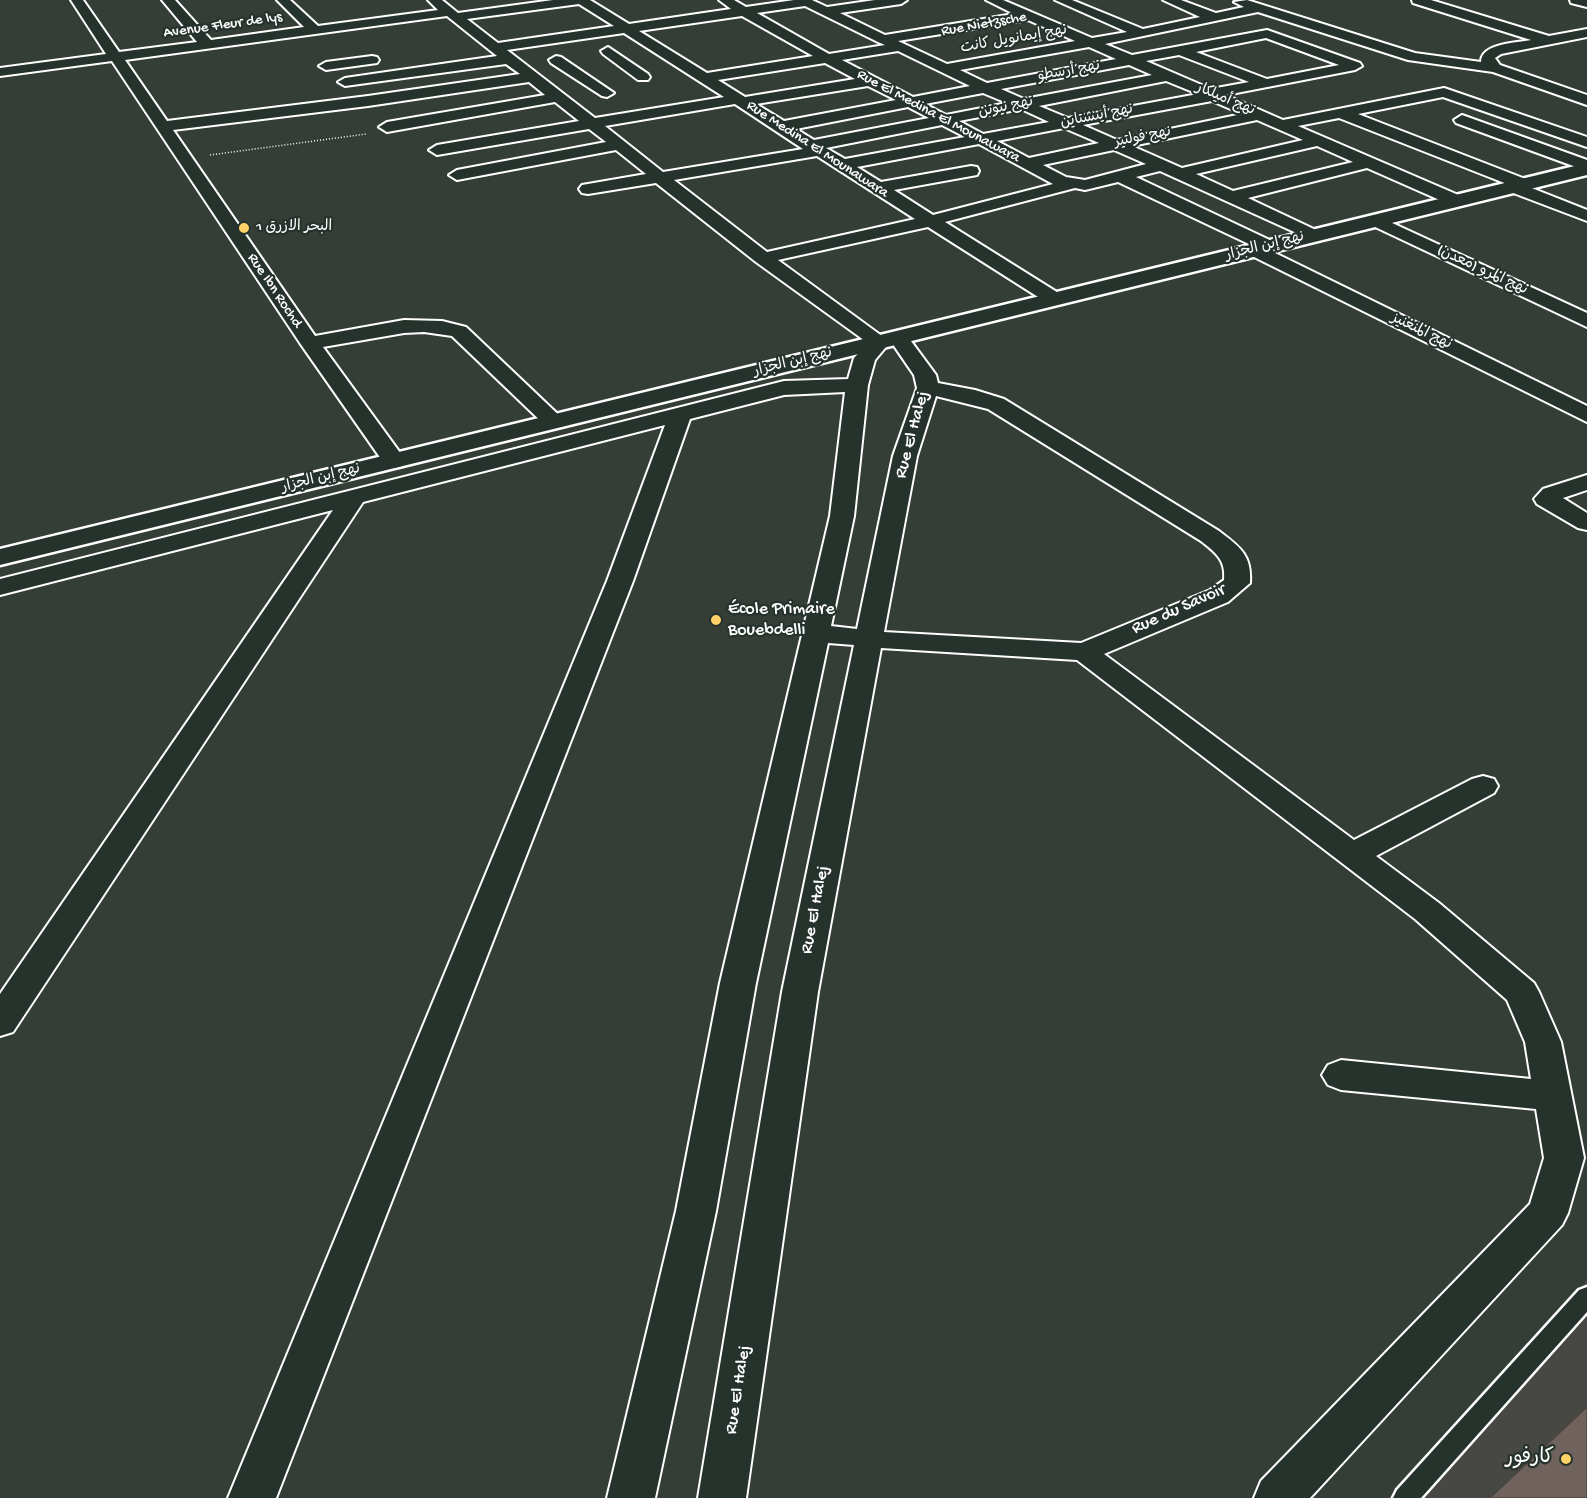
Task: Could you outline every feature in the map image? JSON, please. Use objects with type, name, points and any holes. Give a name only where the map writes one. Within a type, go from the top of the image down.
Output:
[{"type":"street","points":[[168,0],[207,44]]},
{"type":"street","points":[[284,1],[304,0]]},
{"type":"street","name":"Avenue Fleur de lys","points":[[0,72],[287,34],[445,10],[582,0]]},
{"type":"street","name":"Rue Medina El Mounawara","points":[[582,0],[814,149],[1053,298]]},
{"type":"street","name":"Rue El Medina El Mounawara","points":[[725,0],[869,81],[981,140],[1072,184]]},
{"type":"street","points":[[827,11],[901,0]]},
{"type":"street","points":[[1062,0],[1142,33]]},
{"type":"street","points":[[1169,0],[1216,18]]},
{"type":"street","points":[[1234,0],[1413,57],[1495,68],[1585,97]]},
{"type":"street","points":[[1418,0],[1549,41]]},
{"type":"street","points":[[1576,0],[1587,3]]},
{"type":"street","name":"Rue Ibn Rochd","points":[[82,1],[184,158],[310,343],[394,461]]},
{"type":"street","points":[[284,1],[315,30]]},
{"type":"street","points":[[482,38],[625,28],[805,1],[827,11],[851,30],[876,31],[1029,16]]},
{"type":"street","points":[[976,6],[995,1]]},
{"type":"street","name":"نهج أميلكار","points":[[995,1],[1457,201]]},
{"type":"street","name":"نهج إيمانويل كانت","points":[[944,69],[1142,33],[1259,8]]},
{"type":"street","name":"Rue El Halej","points":[[445,10],[763,258],[889,339],[925,375],[928,388],[905,456],[800,992],[722,1498]]},
{"type":"street","points":[[581,17],[628,10]]},
{"type":"street","points":[[1152,19],[1171,27]]},
{"type":"street","name":"نهج أرسطو","points":[[780,127],[1182,51],[1311,24]]},
{"type":"street","name":"Rue Nietzsche","points":[[1038,33],[1060,29]]},
{"type":"street","points":[[876,31],[907,51],[944,69],[1180,173],[1312,236]]},
{"type":"street","points":[[1495,68],[1488,62],[1488,57],[1496,51],[1587,33]]},
{"type":"street","points":[[287,34],[300,44]]},
{"type":"street","points":[[1268,34],[1366,64]]},
{"type":"street","points":[[774,47],[818,40]]},
{"type":"street","points":[[643,77],[603,52],[651,44]]},
{"type":"street","name":"Rue Nietzsche","points":[[704,78],[826,58],[937,50]]},
{"type":"street","points":[[1182,51],[1265,84]]},
{"type":"street","points":[[313,55],[368,101]]},
{"type":"street","points":[[163,126],[368,101],[577,56]]},
{"type":"street","name":"نهج أينشتاين","points":[[840,165],[981,140],[1366,64],[1413,57]]},
{"type":"street","points":[[326,66],[384,58]]},
{"type":"street","points":[[681,63],[704,59]]},
{"type":"street","points":[[556,60],[607,93]]},
{"type":"street","points":[[345,82],[520,67]]},
{"type":"street","name":"نهج نيوتن","points":[[588,189],[814,149],[1022,104],[1168,76]]},
{"type":"street","points":[[1281,125],[1517,76]]},
{"type":"street","points":[[437,150],[590,123],[869,81]]},
{"type":"street","points":[[1444,92],[1587,142]]},
{"type":"street","points":[[387,127],[557,97]]},
{"type":"street","points":[[1406,99],[1587,168]]},
{"type":"street","points":[[1341,113],[1518,185],[1587,216]]},
{"type":"street","name":"نهج فولتير","points":[[1027,163],[1259,115]]},
{"type":"street","points":[[1370,124],[1393,120]]},
{"type":"street","points":[[1180,173],[1320,141]]},
{"type":"street","points":[[457,175],[618,145]]},
{"type":"street","points":[[1231,197],[1369,163]]},
{"type":"street","points":[[763,258],[929,221],[1072,184],[1085,185],[1122,177],[1162,165]]},
{"type":"street","name":"نهج إبن الجزار","points":[[0,557],[1587,168]]},
{"type":"street","points":[[876,188],[971,171]]},
{"type":"street","name":"نهج المنغنيز","points":[[1122,177],[1587,415]]},
{"type":"street","name":"نهج المرو (معدن)","points":[[1377,221],[1587,321]]},
{"type":"street","points":[[310,343],[394,328],[449,327],[459,331],[554,421]]},
{"type":"street","points":[[631,1498],[696,1211],[738,983],[842,516],[857,386],[865,358],[889,339]]},
{"type":"street","points":[[0,587],[784,388],[857,386]]},
{"type":"street","name":"Rue du Savoir","points":[[816,633],[870,639],[1084,652],[1219,596],[1237,582],[1238,568],[1232,552],[1176,514],[1019,416],[975,397],[928,388]]},
{"type":"street","points":[[1566,404],[1587,398]]},
{"type":"street","points":[[252,1498],[620,581],[680,415]]},
{"type":"street","points":[[1587,482],[1552,494],[1546,499],[1587,523]]},
{"type":"street","points":[[0,1022],[356,496]]},
{"type":"street","points":[[1084,652],[1427,911],[1521,992],[1543,1042],[1564,1158],[1548,1213],[1278,1498]]},
{"type":"street","points":[[1353,854],[1483,786]]},
{"type":"street","points":[[1341,1075],[1553,1096]]},
{"type":"lane","points":[[1405,1498],[1587,1297]]},
{"type":"path","points":[[184,158],[360,135],[387,127]]},
{"type":"shaded area","points":[[1587,1280],[1587,1498],[1389,1498]]},
{"type":"building","name":"كارفور","points":[[1587,1407],[1587,1498],[1490,1498]]},
{"type":"place","name":"1 البحر الازرق","points":[[244,228]]},
{"type":"place","name":"École Primaire Bouebdelli","points":[[716,620]]},
{"type":"place","name":"كارفور","points":[[1566,1459]]}]
